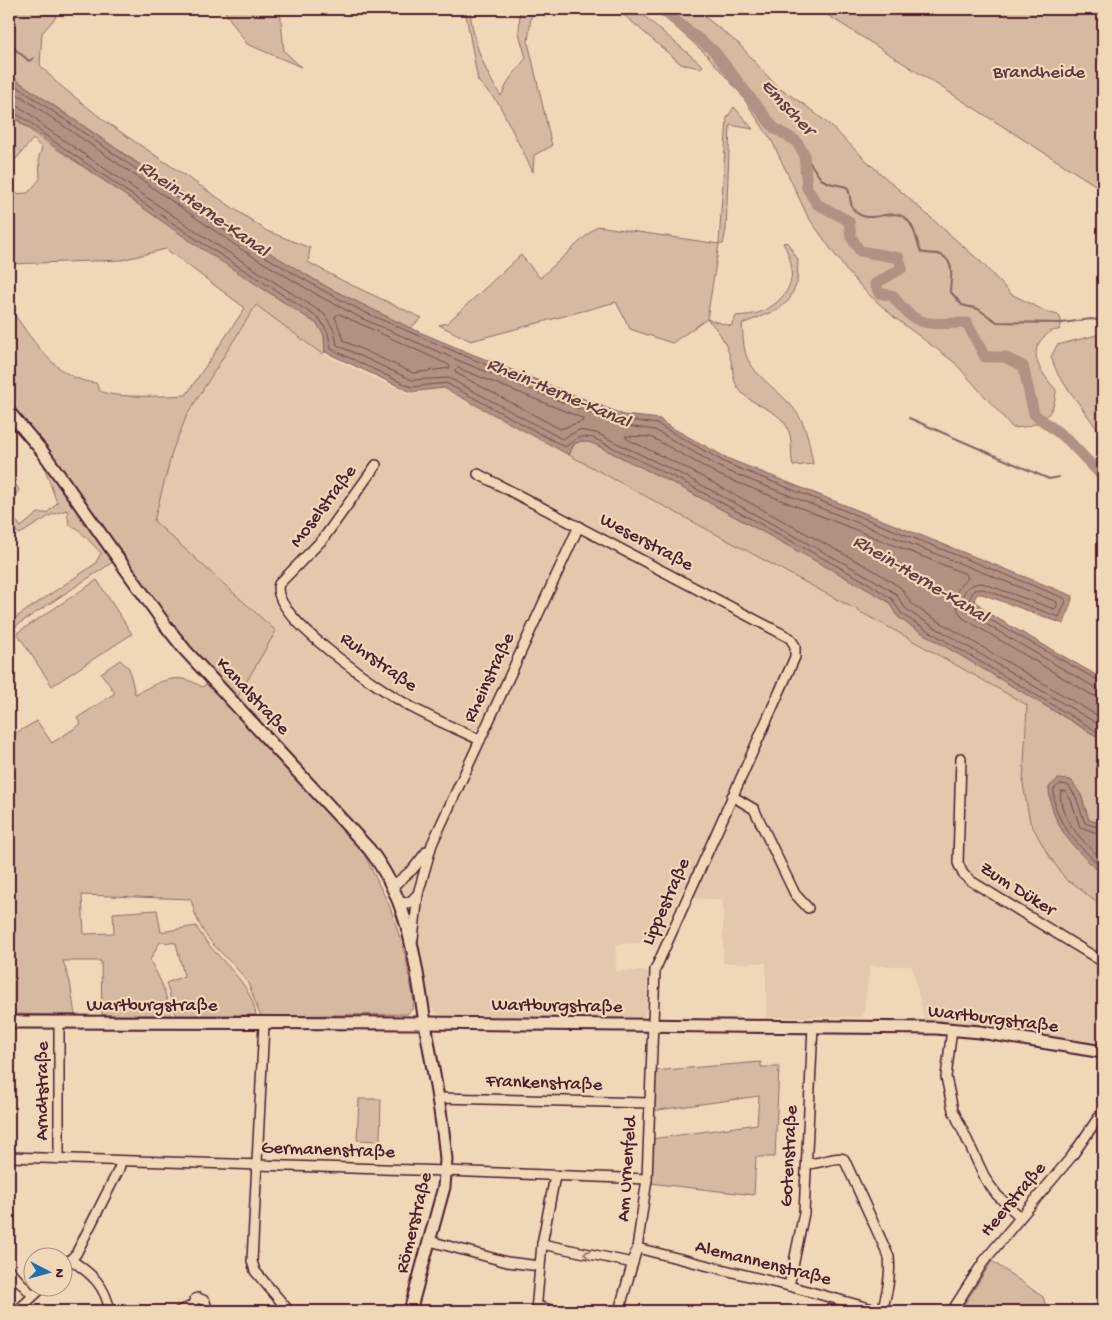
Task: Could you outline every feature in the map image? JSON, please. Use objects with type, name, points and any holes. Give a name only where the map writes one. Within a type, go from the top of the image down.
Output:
[{"type":"main road","name":"Kanalstraße","points":[[9,412],[42,451],[170,632],[368,849],[393,886],[400,902],[412,944],[425,1023]]},
{"type":"main road","name":"Wartburgstraße","points":[[9,1022],[59,1024],[425,1023],[952,1029],[1103,1052]]},
{"type":"main road","name":"Römerstraße","points":[[410,1311],[430,1241],[446,1171],[438,1098],[425,1023]]},
{"type":"street","name":"Moselstraße","points":[[277,590],[279,584],[323,539],[376,465]]},
{"type":"street","name":"Weserstraße","points":[[478,474],[790,638],[795,646]]},
{"type":"street","name":"Rheinstraße","points":[[412,944],[418,894],[432,844],[579,526]]},
{"type":"street","name":"Ruhrstraße","points":[[277,590],[293,619],[330,651],[385,691],[434,719],[480,740]]},
{"type":"street","name":"Lippestraße","points":[[652,1026],[654,979],[657,963],[795,657],[795,646]]},
{"type":"street","name":"Zum Düker","points":[[961,758],[958,863],[963,874],[972,882],[1103,962]]},
{"type":"street","points":[[732,796],[754,809],[795,894],[808,908]]},
{"type":"street","name":"Rheinstraße","points":[[393,886],[413,869],[432,844]]},
{"type":"street","points":[[400,902],[409,902],[418,894]]},
{"type":"street","name":"Arndtstraße","points":[[59,1024],[59,1159]]},
{"type":"street","points":[[264,1024],[256,1165],[253,1267],[289,1311]]},
{"type":"street","name":"Am Urnenfeld","points":[[620,1311],[637,1248],[647,1179],[652,1026]]},
{"type":"street","name":"Gotenstraße","points":[[789,1286],[801,1230],[807,1164],[813,1026]]},
{"type":"street","points":[[952,1029],[946,1077],[953,1110],[986,1180],[997,1195],[1019,1216]]},
{"type":"street","name":"Frankenstraße","points":[[438,1098],[649,1103]]},
{"type":"street","name":"Heerstraße","points":[[952,1311],[984,1261],[1019,1216],[1072,1156],[1103,1111]]},
{"type":"street","name":"Germanenstraße","points":[[9,1157],[647,1179]]},
{"type":"street","points":[[807,1164],[824,1163],[838,1157],[844,1159],[889,1258],[889,1289],[881,1311]]},
{"type":"street","points":[[72,1258],[119,1169],[121,1161]]},
{"type":"street","points":[[554,1176],[542,1244],[537,1309],[555,1311]]},
{"type":"street","points":[[430,1241],[507,1262],[540,1266]]},
{"type":"street","points":[[542,1244],[633,1263]]},
{"type":"street","name":"Alemannenstraße","points":[[637,1248],[881,1311]]},
{"type":"street","points":[[72,1261],[87,1270],[98,1281],[106,1295],[110,1311]]},
{"type":"street","points":[[9,1270],[22,1284]]},
{"type":"street","points":[[17,1311],[31,1298]]},
{"type":"street","points":[[179,1311],[194,1309],[195,1299],[202,1299],[206,1306],[201,1311]]},
{"type":"shaded area","points":[[256,305],[322,354],[409,394],[444,388],[892,629],[1027,705],[1023,784],[1030,822],[1047,853],[1066,881],[1074,884],[1103,908],[1103,1046],[951,1022],[925,1022],[912,966],[870,966],[863,1017],[766,1017],[766,963],[723,963],[723,900],[693,898],[682,889],[655,948],[644,943],[616,944],[616,971],[648,971],[646,1013],[643,1018],[443,1015],[435,1012],[430,1005],[418,943],[403,896],[387,865],[237,698],[276,630],[154,521],[173,449],[187,415]]},
{"type":"green space","points":[[9,9],[54,9],[56,17],[42,33],[40,65],[56,82],[106,122],[267,231],[310,248],[308,262],[343,281],[422,318],[410,328],[327,287],[281,261],[9,75]]},
{"type":"green space","points":[[223,9],[280,9],[284,51],[301,67],[247,44]]},
{"type":"green space","points":[[465,9],[470,9],[476,43],[489,76],[501,96],[509,80],[526,58],[519,33],[520,9],[532,9],[528,42],[552,146],[534,155],[533,172],[499,104],[478,81]]},
{"type":"green space","points":[[617,9],[636,9],[703,66],[700,68],[681,64]]},
{"type":"green space","points":[[680,9],[695,9],[739,44],[777,87],[805,105],[831,126],[871,165],[981,262],[1011,294],[1049,313],[1059,315],[1062,323],[1059,330],[1055,330],[1045,336],[1036,350],[1038,364],[1056,390],[1053,407],[1044,419],[1038,423],[1013,428],[954,362],[895,318],[866,292],[846,270],[808,217],[772,141],[740,93],[707,55],[664,17],[671,13],[679,13]]},
{"type":"green space","name":"Brandheide","points":[[818,9],[1103,9],[1103,190]]},
{"type":"green space","points":[[734,107],[753,129],[730,125],[726,230],[723,244],[719,244],[727,118]]},
{"type":"green space","points":[[9,114],[39,137],[317,324],[324,334],[325,352],[322,354],[256,305],[187,415],[173,449],[154,521],[276,631],[237,698],[183,640],[38,438],[12,423],[9,426],[9,307],[35,343],[56,366],[81,380],[96,383],[99,390],[105,393],[140,396],[186,395],[245,308],[166,249],[122,260],[9,264],[9,194],[28,193],[40,179],[39,156],[42,148],[33,139],[16,159],[9,153]]},
{"type":"green space","points":[[597,226],[719,244],[707,319],[672,343],[630,329],[616,302],[471,341],[439,325],[447,323],[521,255],[540,278]]},
{"type":"green space","points":[[787,242],[798,260],[797,283],[789,300],[779,309],[742,324],[744,344],[750,364],[786,400],[802,421],[807,433],[813,464],[793,466],[790,436],[785,424],[779,417],[741,392],[734,380],[726,346],[720,334],[707,319],[731,326],[736,316],[760,312],[781,298],[787,291],[792,273],[788,253],[783,243]]},
{"type":"green space","points":[[1097,335],[1103,336],[1103,437],[1058,375],[1051,357],[1057,345]]},
{"type":"green space","points":[[581,441],[592,443],[677,485],[865,588],[889,602],[897,616],[909,625],[1103,740],[1103,824],[1089,820],[1081,795],[1058,779],[1049,787],[1054,813],[1060,825],[1075,847],[1103,875],[1103,908],[1074,884],[1067,881],[1047,853],[1030,822],[1023,784],[1027,705],[892,629],[569,455],[574,444]]},
{"type":"green space","points":[[44,466],[113,562],[17,625],[9,636],[9,622],[95,564],[101,553],[77,528],[69,525],[67,510],[51,515],[20,534],[9,528],[9,511],[21,527],[38,513],[47,513],[57,503]]},
{"type":"green space","points":[[9,473],[19,490],[9,504]]},
{"type":"green space","points":[[97,580],[132,634],[52,686],[17,633]]},
{"type":"green space","points":[[120,660],[129,668],[135,694],[152,685],[168,680],[184,679],[202,687],[208,683],[363,852],[390,907],[405,954],[414,1001],[413,1008],[407,1014],[261,1016],[244,977],[212,943],[200,925],[191,899],[82,895],[84,934],[114,933],[113,913],[157,910],[161,932],[196,926],[239,979],[252,1002],[256,1015],[176,1015],[166,983],[184,976],[176,943],[160,942],[150,960],[162,984],[172,1015],[102,1015],[101,961],[63,961],[70,982],[75,1015],[9,1014],[9,737],[37,721],[52,743],[81,724],[77,718],[115,693],[101,673]]},
{"type":"green space","points":[[761,1062],[761,1067],[779,1067],[775,1157],[756,1157],[754,1195],[649,1183],[651,1139],[757,1124],[759,1096],[651,1111],[653,1071]]},
{"type":"green space","points":[[359,1099],[381,1099],[380,1141],[357,1140]]},
{"type":"green space","points":[[992,1261],[1043,1297],[1046,1306],[1051,1311],[960,1311]]},
{"type":"water","name":"Rhein-Herne-Kanal","points":[[9,75],[250,241],[327,287],[410,328],[624,415],[660,419],[665,424],[729,459],[1073,596],[1064,624],[982,594],[977,594],[974,600],[988,613],[1103,679],[1103,740],[909,625],[897,616],[889,602],[677,485],[592,443],[581,441],[574,444],[569,455],[444,388],[411,392],[325,352],[324,335],[317,324],[193,243],[9,114]]},
{"type":"water","points":[[1058,779],[1071,780],[1081,795],[1089,820],[1103,824],[1101,834],[1103,836],[1103,875],[1074,847],[1059,826],[1050,801],[1049,787]]},
{"type":"waterway","name":"Emscher","points":[[661,9],[714,51],[774,128],[796,141],[804,154],[807,188],[817,204],[849,221],[851,237],[860,251],[899,258],[902,268],[875,284],[879,293],[893,296],[909,315],[925,322],[967,323],[985,357],[1004,357],[1023,366],[1034,414],[1067,439],[1103,477]]},
{"type":"waterway","points":[[9,44],[29,61],[34,58]]},
{"type":"waterway","points":[[804,154],[821,179],[847,187],[852,207],[862,216],[876,217],[891,214],[904,217],[912,226],[921,252],[943,256],[950,264],[950,291],[962,305],[978,309],[997,322],[1062,323],[1091,319],[1103,321]]},
{"type":"waterway","points":[[909,418],[1049,479],[1059,477]]},
{"type":"waterway","name":"Emscher","points":[[1097,470],[1103,470]]}]
